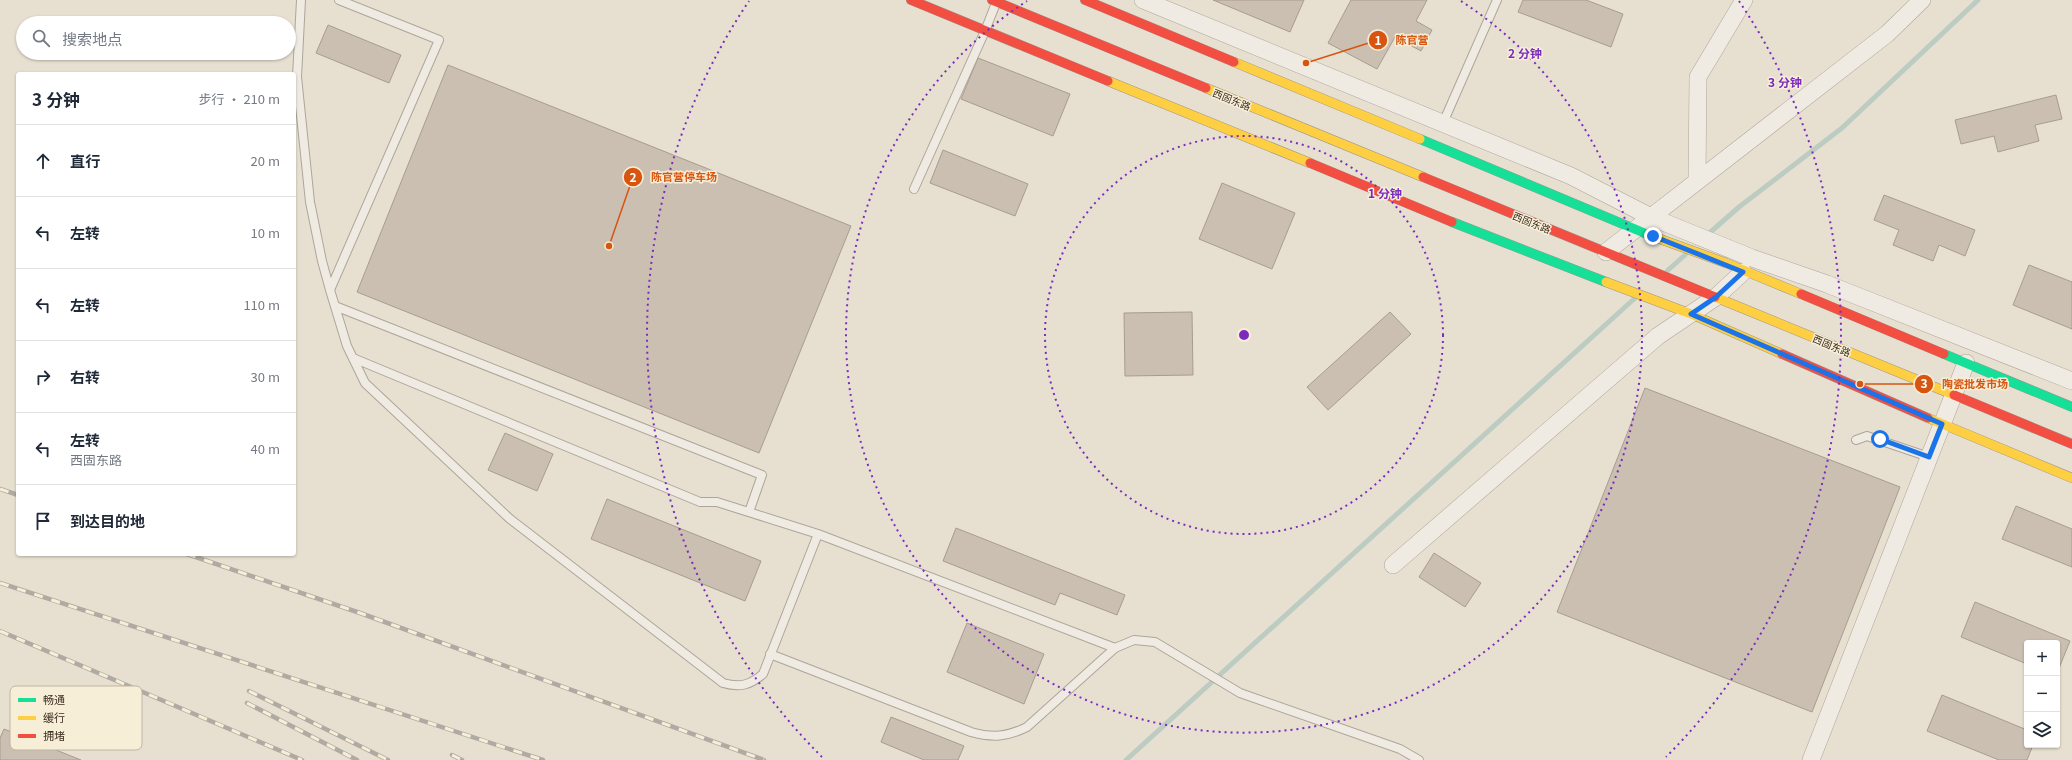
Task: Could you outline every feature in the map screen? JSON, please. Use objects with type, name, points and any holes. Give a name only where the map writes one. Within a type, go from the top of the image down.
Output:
[{"type":"main road","points":[[911,0],[1538,257],[1684,312],[1942,424],[2072,478]]},
{"type":"main road","points":[[1085,0],[1653,236],[1731,258],[1743,272],[2072,407]]},
{"type":"main road","name":"西固东路","points":[[994,1],[2072,444]]},
{"type":"street","points":[[1143,0],[1571,176],[1651,217],[1667,223],[1731,258],[1827,284],[2072,381]]},
{"type":"street","points":[[1697,181],[1698,77],[1744,0]]},
{"type":"street","points":[[1606,252],[1886,34],[1922,0]]},
{"type":"street","points":[[1393,565],[1684,312],[1716,297],[1743,272]]},
{"type":"street","points":[[1811,760],[1966,363]]},
{"type":"lane","points":[[301,0],[296,77],[310,202],[322,261],[347,346],[365,383],[510,519],[723,683],[734,686],[745,685],[755,681],[763,674],[818,534]]},
{"type":"lane","points":[[330,290],[439,40],[339,0]]},
{"type":"lane","points":[[1443,123],[1497,0]]},
{"type":"lane","points":[[914,189],[985,31],[994,1]]},
{"type":"lane","points":[[335,306],[762,475],[748,512]]},
{"type":"lane","points":[[353,358],[700,502],[716,502],[818,534],[1116,648]]},
{"type":"lane","points":[[1856,440],[1868,436],[1929,457]]},
{"type":"lane","points":[[770,654],[971,732],[985,736],[999,737],[1014,734],[1027,727],[1116,648],[1134,640],[1155,642],[1240,692],[1400,749],[1420,760]]},
{"type":"building","points":[[1213,0],[1304,0],[1290,32]]},
{"type":"building","points":[[1351,0],[1427,0],[1416,21],[1432,30],[1421,51],[1395,37],[1377,69],[1328,43]]},
{"type":"building","points":[[1523,0],[1586,0],[1623,14],[1611,47],[1518,12]]},
{"type":"building","points":[[328,25],[401,55],[389,83],[316,53]]},
{"type":"building","points":[[978,58],[1070,94],[1053,136],[961,99]]},
{"type":"building","points":[[448,65],[851,226],[759,453],[357,292]]},
{"type":"building","points":[[2056,95],[2062,119],[2035,125],[2039,141],[1998,152],[1994,136],[1961,144],[1955,120]]},
{"type":"building","points":[[943,150],[1028,184],[1015,216],[930,183]]},
{"type":"building","points":[[1222,183],[1295,213],[1272,269],[1199,239]]},
{"type":"building","points":[[1884,195],[1975,230],[1965,256],[1939,245],[1933,261],[1893,245],[1899,230],[1874,220]]},
{"type":"building","points":[[2029,265],[2072,282],[2072,329],[2013,305]]},
{"type":"building","points":[[1192,312],[1193,375],[1125,376],[1124,313]]},
{"type":"building","points":[[1390,312],[1411,334],[1328,410],[1307,387]]},
{"type":"building","points":[[1645,388],[1900,487],[1812,712],[1557,612]]},
{"type":"building","points":[[505,433],[553,454],[537,491],[488,470]]},
{"type":"building","points":[[607,499],[761,561],[745,601],[591,539]]},
{"type":"building","points":[[2016,506],[2072,529],[2072,567],[2002,539]]},
{"type":"building","points":[[956,528],[1125,595],[1117,615],[1060,593],[1055,605],[943,561]]},
{"type":"building","points":[[1434,553],[1481,583],[1465,607],[1419,577]]},
{"type":"building","points":[[1975,602],[2070,641],[2060,666],[2060,640],[2024,640],[2024,663],[1961,637]]},
{"type":"building","points":[[967,623],[1044,654],[1024,704],[947,672]]},
{"type":"building","points":[[1942,695],[2024,729],[2024,748],[2032,748],[2027,760],[1999,760],[1927,731]]},
{"type":"building","points":[[891,717],[964,746],[958,760],[924,760],[881,742]]},
{"type":"building","points":[[4,729],[10,731],[10,750],[56,750],[81,760],[0,760],[0,738]]},
{"type":"waterway","points":[[1706,236],[1739,207],[1842,128],[1978,0]]},
{"type":"waterway","points":[[1667,271],[1685,255]]},
{"type":"waterway","points":[[1126,760],[1635,298]]},
{"type":"railway","points":[[0,489],[16,494]]},
{"type":"railway","points":[[193,556],[360,613],[764,760]]},
{"type":"railway","points":[[0,583],[543,760]]},
{"type":"railway","points":[[0,631],[129,686]]},
{"type":"railway","points":[[249,691],[388,760]]},
{"type":"railway","points":[[142,692],[302,760]]},
{"type":"railway","points":[[247,703],[357,760]]},
{"type":"railway","points":[[452,755],[462,760]]},
{"type":"traffic: fast","points":[[1420,139],[1649,235]]},
{"type":"traffic: fast","points":[[1452,222],[1606,282]]},
{"type":"traffic: fast","points":[[1944,354],[2072,407]]},
{"type":"traffic: slow","points":[[1234,62],[1420,139]]},
{"type":"traffic: slow","points":[[1108,81],[1310,163]]},
{"type":"traffic: slow","points":[[1206,88],[1423,177]]},
{"type":"traffic: slow","points":[[1649,235],[1726,263],[1801,294]]},
{"type":"traffic: slow","points":[[1606,282],[1691,314],[1782,354]]},
{"type":"traffic: slow","points":[[1715,297],[1954,395]]},
{"type":"traffic: slow","points":[[1928,418],[2072,478]]},
{"type":"traffic: jam","points":[[911,0],[1108,81]]},
{"type":"traffic: jam","points":[[992,0],[1206,88]]},
{"type":"traffic: jam","points":[[1085,0],[1234,62]]},
{"type":"traffic: jam","points":[[1310,163],[1452,222]]},
{"type":"traffic: jam","points":[[1423,177],[1715,297]]},
{"type":"traffic: jam","points":[[1801,294],[1944,354]]},
{"type":"traffic: jam","points":[[1782,354],[1928,418]]},
{"type":"traffic: jam","points":[[1954,395],[2072,444]]},
{"type":"place","name":"陈官营","points":[[1306,63]]},
{"type":"place","name":"陈官营停车场","points":[[609,246]]},
{"type":"place","name":"陶瓷批发市场","points":[[1860,384]]},
{"type":"route","points":[[1653,236],[1726,263],[1743,272],[1716,297],[1691,314],[1942,424],[1929,457],[1880,439]]}]
